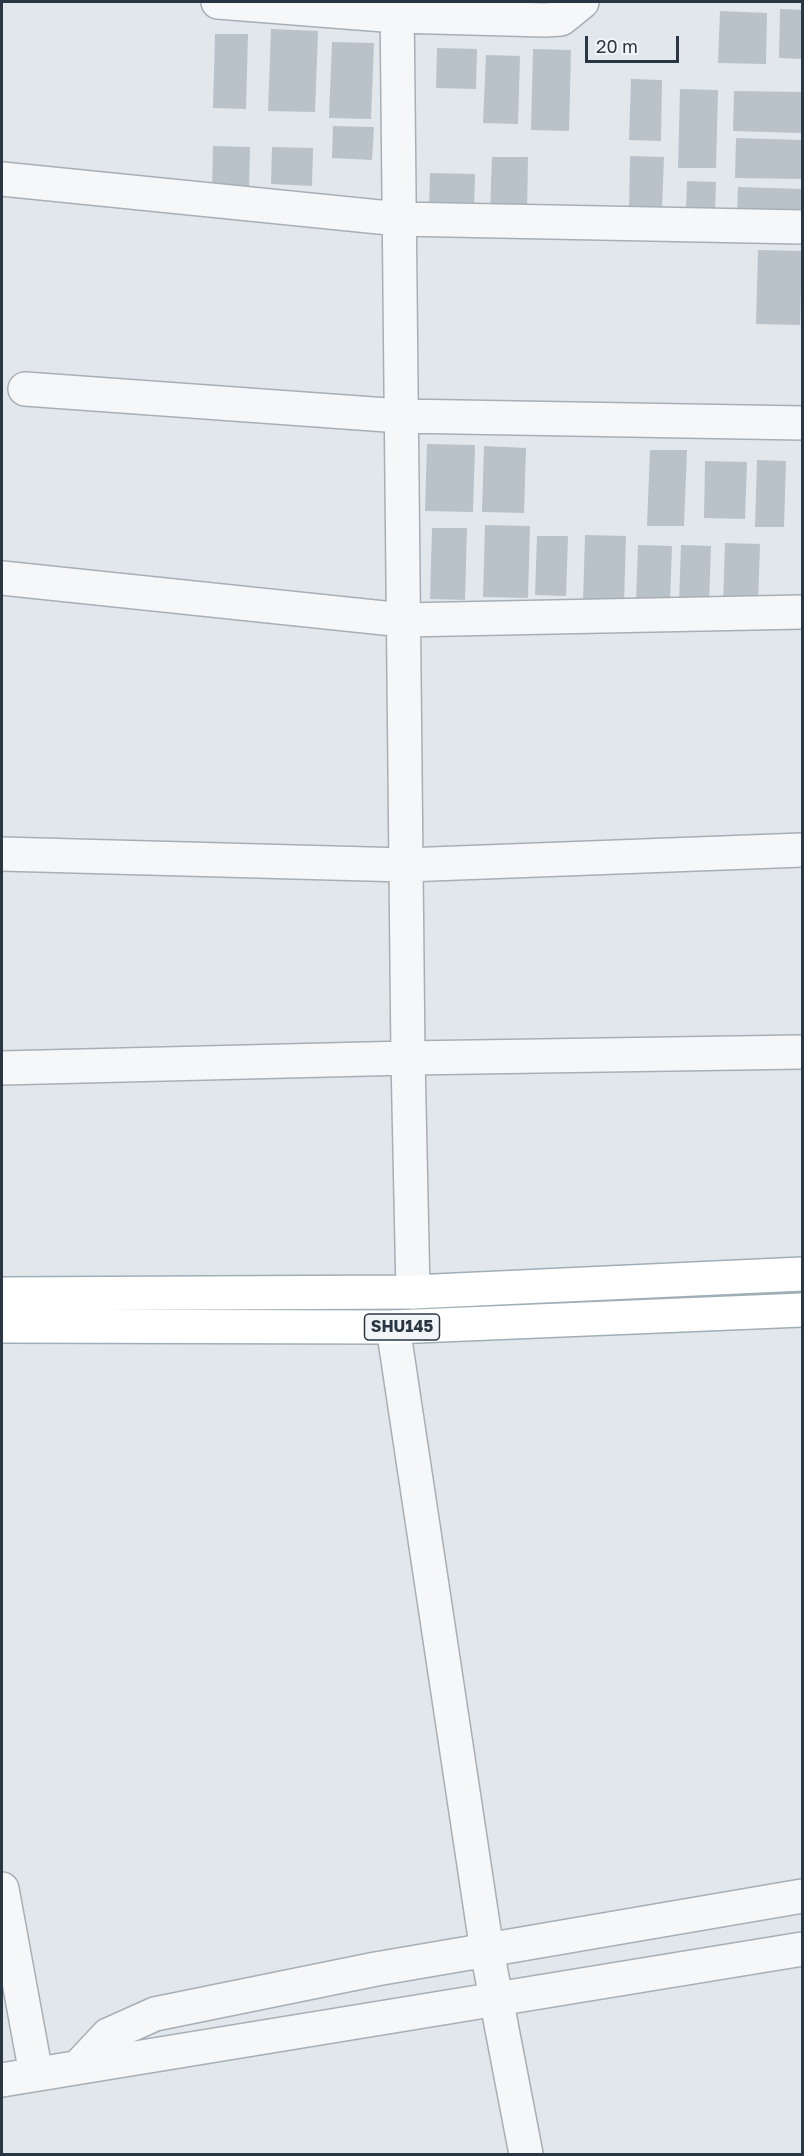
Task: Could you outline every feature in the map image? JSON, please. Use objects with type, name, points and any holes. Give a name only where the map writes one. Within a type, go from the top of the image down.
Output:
[{"type":"main road","points":[[2,1294],[413,1292],[802,1274]]},
{"type":"main road","name":"SHU145","points":[[2,1326],[393,1328],[802,1310]]},
{"type":"street","points":[[218,2],[397,9],[545,20],[561,19],[582,2]]},
{"type":"street","points":[[397,9],[405,865],[413,1292]]},
{"type":"street","points":[[2,179],[399,219],[802,227]]},
{"type":"street","points":[[25,389],[401,416],[802,423]]},
{"type":"street","points":[[2,578],[403,620],[802,612]]},
{"type":"street","points":[[2,854],[405,865],[802,850]]},
{"type":"street","points":[[2,1068],[408,1058],[802,1052]]},
{"type":"street","points":[[393,1328],[487,1951],[526,2154]]},
{"type":"street","points":[[2,1889],[36,2074]]},
{"type":"street","points":[[78,2067],[108,2035],[154,2014],[376,1969],[802,1896]]},
{"type":"street","points":[[2,2080],[802,1949]]},
{"type":"building","points":[[780,9],[802,10],[802,59],[779,58]]},
{"type":"building","points":[[720,11],[767,13],[766,64],[718,63]]},
{"type":"building","points":[[271,29],[318,31],[315,112],[268,111]]},
{"type":"building","points":[[215,34],[248,34],[246,109],[213,108]]},
{"type":"building","points":[[332,42],[374,43],[371,119],[329,118]]},
{"type":"building","points":[[437,48],[477,49],[476,89],[436,88]]},
{"type":"building","points":[[533,49],[571,50],[569,131],[531,130]]},
{"type":"building","points":[[486,55],[520,56],[518,124],[483,123]]},
{"type":"building","points":[[631,79],[662,80],[661,141],[629,140]]},
{"type":"building","points":[[680,89],[718,90],[716,168],[678,168]]},
{"type":"building","points":[[734,91],[802,92],[802,133],[733,131]]},
{"type":"building","points":[[333,126],[374,127],[372,160],[332,158]]},
{"type":"building","points":[[736,138],[802,140],[802,179],[735,178]]},
{"type":"building","points":[[213,146],[250,147],[249,192],[212,191]]},
{"type":"building","points":[[272,147],[313,148],[312,186],[271,184]]},
{"type":"building","points":[[630,156],[664,157],[662,209],[629,208]]},
{"type":"building","points":[[492,157],[528,157],[527,212],[490,211]]},
{"type":"building","points":[[430,173],[475,174],[474,208],[429,207]]},
{"type":"building","points":[[687,181],[716,182],[715,211],[686,210]]},
{"type":"building","points":[[738,187],[802,189],[802,219],[737,218]]},
{"type":"building","points":[[758,250],[802,251],[800,325],[756,324]]},
{"type":"building","points":[[427,444],[475,445],[473,512],[425,511]]},
{"type":"building","points":[[484,446],[526,448],[524,513],[482,512]]},
{"type":"building","points":[[650,450],[687,450],[684,526],[647,526]]},
{"type":"building","points":[[757,460],[786,461],[784,527],[755,527]]},
{"type":"building","points":[[705,461],[747,462],[745,519],[704,518]]},
{"type":"building","points":[[485,525],[530,526],[528,598],[483,597]]},
{"type":"building","points":[[432,528],[467,528],[465,600],[430,599]]},
{"type":"building","points":[[585,535],[626,536],[624,603],[583,602]]},
{"type":"building","points":[[537,536],[568,536],[566,596],[535,595]]},
{"type":"building","points":[[725,543],[760,544],[758,606],[723,605]]},
{"type":"building","points":[[638,545],[672,546],[670,602],[636,601]]},
{"type":"building","points":[[681,545],[711,546],[709,604],[679,603]]}]
